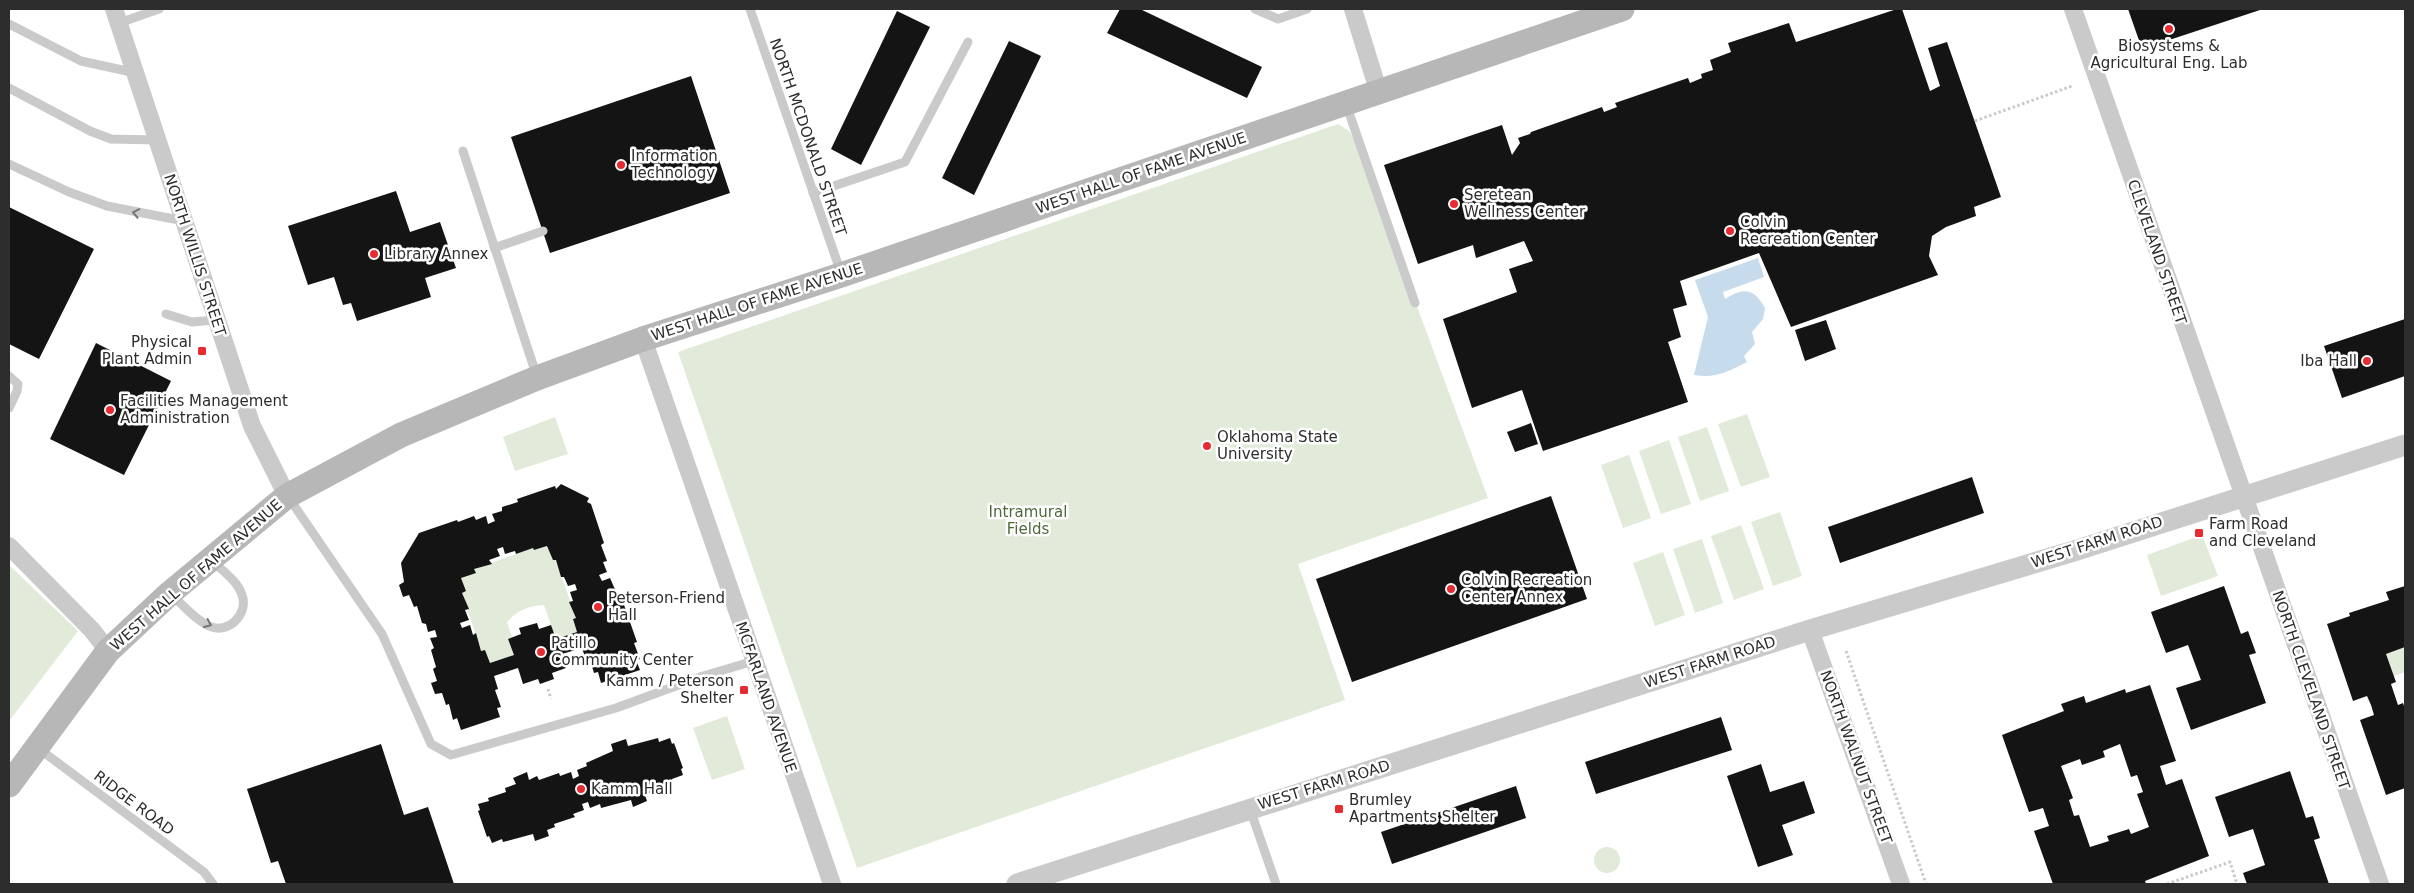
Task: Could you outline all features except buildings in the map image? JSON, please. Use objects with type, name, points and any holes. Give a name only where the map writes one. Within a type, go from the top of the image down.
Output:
[{"type":"main road","name":"WEST HALL OF FAME AVENUE","points":[[9,785],[108,651],[170,593],[287,496],[401,435],[537,378],[643,339],[841,275],[1622,9]]},
{"type":"street","points":[[1353,9],[1379,93]]},
{"type":"street","name":"CLEVELAND STREET","points":[[2073,9],[2241,496]]},
{"type":"street","name":"NORTH WILLIS STREET","points":[[117,16],[215,320],[252,426],[287,496]]},
{"type":"street","name":"MCFARLAND AVENUE","points":[[643,339],[832,884]]},
{"type":"street","name":"WEST FARM ROAD","points":[[1017,884],[1810,630],[2074,551],[2405,445]]},
{"type":"street","name":"NORTH CLEVELAND STREET","points":[[2241,496],[2278,593],[2380,884]]},
{"type":"street","points":[[9,546],[92,630],[108,651]]},
{"type":"street","name":"NORTH WALNUT STREET","points":[[1810,630],[1901,884]]},
{"type":"lane","points":[[117,16],[159,9]]},
{"type":"lane","name":"NORTH MCDONALD STREET","points":[[750,9],[841,275]]},
{"type":"lane","points":[[1255,9],[1278,19],[1307,9]]},
{"type":"lane","points":[[9,24],[81,62],[136,74]]},
{"type":"lane","points":[[813,193],[905,162],[968,42]]},
{"type":"lane","points":[[9,88],[90,131],[110,139],[157,140]]},
{"type":"lane","points":[[1346,104],[1415,303]]},
{"type":"lane","points":[[463,151],[537,378]]},
{"type":"lane","points":[[9,164],[69,192],[107,206],[184,220]]},
{"type":"lane","points":[[494,248],[543,231]]},
{"type":"lane","points":[[166,314],[192,322],[215,320]]},
{"type":"lane","points":[[9,376],[18,384],[17,391],[9,408]]},
{"type":"lane","points":[[287,496],[382,634],[431,744],[451,754],[616,708],[703,676],[754,661]]},
{"type":"lane","points":[[170,593],[210,627],[222,628],[232,624],[240,616],[243,605],[242,594],[211,559]]},
{"type":"lane","name":"RIDGE ROAD","points":[[36,747],[204,872],[213,884]]},
{"type":"lane","points":[[1250,809],[1276,884]]},
{"type":"path","points":[[1975,121],[2072,86]]},
{"type":"path","points":[[1846,651],[1926,884]]},
{"type":"path","points":[[548,689],[551,699]]},
{"type":"path","points":[[2167,884],[2230,862],[2237,884]]},
{"type":"green space","name":"Intramural Fields","points":[[1338,124],[1349,131],[1356,142],[1488,498],[1298,564],[1345,700],[857,868],[678,352]]},
{"type":"green space","points":[[1747,414],[1770,477],[1741,487],[1718,424]]},
{"type":"green space","points":[[555,417],[568,454],[515,471],[503,437]]},
{"type":"green space","points":[[1707,427],[1729,491],[1700,501],[1678,437]]},
{"type":"green space","points":[[1669,440],[1691,504],[1661,514],[1639,451]]},
{"type":"green space","points":[[1629,455],[1651,518],[1623,528],[1601,465]]},
{"type":"green space","points":[[1780,512],[1802,576],[1773,586],[1751,522]]},
{"type":"green space","points":[[1741,525],[1764,589],[1734,600],[1711,536]]},
{"type":"green space","points":[[2202,535],[2218,576],[2161,596],[2147,555]]},
{"type":"green space","points":[[1702,539],[1723,603],[1695,613],[1673,549]]},
{"type":"green space","points":[[547,546],[553,559],[556,560],[576,618],[573,620],[577,632],[556,639],[544,605],[533,606],[515,614],[507,622],[512,637],[508,639],[514,655],[490,663],[485,650],[481,651],[462,593],[466,591],[461,578],[474,569],[533,548],[535,550]]},
{"type":"green space","points":[[1663,552],[1685,615],[1655,626],[1633,563]]},
{"type":"green space","points":[[9,565],[78,631],[9,721]]},
{"type":"green space","points":[[2404,647],[2405,672],[2394,676],[2386,654]]},
{"type":"green space","points":[[727,716],[745,769],[712,780],[693,728]]},
{"type":"green space","points":[[1607,847],[1616,851],[1620,860],[1616,869],[1607,873],[1598,869],[1594,860],[1598,851]]},
{"type":"water","points":[[1758,258],[1764,277],[1723,292],[1725,299],[1743,291],[1753,293],[1765,308],[1763,319],[1752,332],[1755,344],[1744,356],[1747,362],[1715,375],[1694,375],[1708,317],[1695,280]]},
{"type":"place","name":"Biosystems & Agricultural Eng. Lab","points":[[2169,29]]},
{"type":"place","name":"Information Technology","points":[[621,165]]},
{"type":"place","name":"Seretean Wellness Center","points":[[1454,204]]},
{"type":"place","name":"Colvin Recreation Center","points":[[1730,231]]},
{"type":"place","name":"Library Annex","points":[[374,254]]},
{"type":"place","name":"Physical Plant Admin","points":[[202,351]]},
{"type":"place","name":"Iba Hall","points":[[2367,361]]},
{"type":"place","name":"Facilities Management Administration","points":[[110,410]]},
{"type":"place","name":"Oklahoma State University","points":[[1207,446]]},
{"type":"place","name":"Farm Road and Cleveland","points":[[2199,533]]},
{"type":"place","name":"Colvin Recreation Center Annex","points":[[1451,589]]},
{"type":"place","name":"Peterson-Friend Hall","points":[[598,607]]},
{"type":"place","name":"Patillo Community Center","points":[[541,652]]},
{"type":"place","name":"Kamm / Peterson Shelter","points":[[744,690]]},
{"type":"place","name":"Kamm Hall","points":[[581,789]]},
{"type":"place","name":"Brumley Apartments Shelter","points":[[1339,809]]}]
